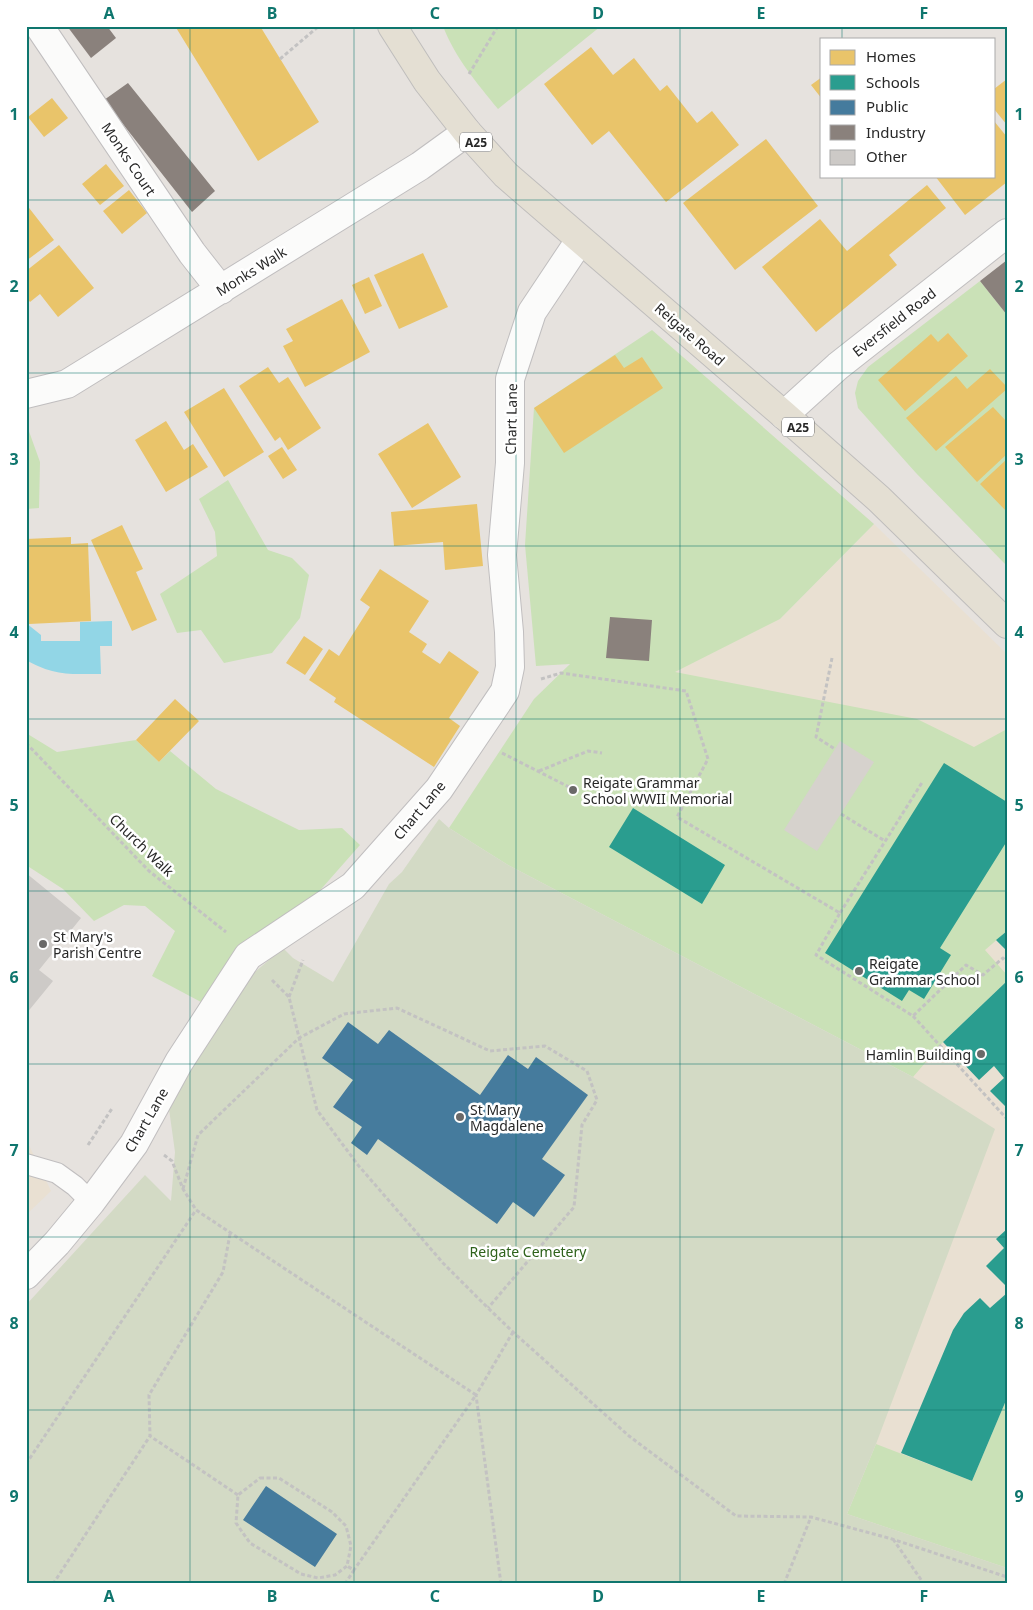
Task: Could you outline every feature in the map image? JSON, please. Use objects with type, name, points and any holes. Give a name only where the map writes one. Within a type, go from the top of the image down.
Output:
[{"type":"main road","name":"Reigate Road","points":[[392,26],[427,81],[467,132],[506,175],[879,499],[1007,624]]},
{"type":"street","name":"Monks Court","points":[[39,26],[192,253],[221,290]]},
{"type":"street","name":"Monks Walk","points":[[26,394],[67,384],[420,166],[467,132]]},
{"type":"street","name":"Eversfield Road","points":[[784,415],[838,366],[1007,233]]},
{"type":"street","name":"Chart Lane","points":[[26,1275],[57,1243],[91,1202],[134,1144],[179,1062],[248,956],[353,886],[439,789],[505,691],[510,667],[502,555],[510,463],[510,379],[532,312],[580,240]]},
{"type":"lane","points":[[26,1164],[57,1173],[75,1186],[91,1202]]},
{"type":"path","points":[[280,59],[318,26]]},
{"type":"path","points":[[469,74],[498,26]]},
{"type":"path","points":[[832,658],[816,737],[835,749]]},
{"type":"path","points":[[505,691],[561,673],[686,691],[708,758],[677,817],[840,913]]},
{"type":"path","name":"Church Walk","points":[[26,743],[149,871],[228,933],[248,956]]},
{"type":"path","points":[[538,772],[588,751],[602,753]]},
{"type":"path","points":[[499,752],[571,788]]},
{"type":"path","points":[[923,781],[840,913],[816,955],[913,1016],[1007,1118]]},
{"type":"path","points":[[841,814],[886,841]]},
{"type":"path","points":[[913,1016],[966,965],[983,974],[1002,958],[1007,963]]},
{"type":"path","points":[[303,960],[289,997],[317,1110],[358,1165],[443,1263],[512,1332],[629,1436],[736,1516],[811,1517],[892,1539],[1007,1577]]},
{"type":"path","points":[[183,1189],[198,1135],[299,1038],[344,1014],[397,1008],[490,1051],[546,1046],[587,1071],[598,1100],[582,1125],[574,1207],[488,1308]]},
{"type":"path","points":[[160,1152],[172,1161],[183,1189],[196,1210],[476,1395],[501,1584]]},
{"type":"path","points":[[26,1464],[196,1210]]},
{"type":"path","points":[[53,1584],[150,1436],[149,1395],[223,1272],[230,1234]]},
{"type":"path","points":[[345,1584],[476,1395],[512,1332]]},
{"type":"path","points":[[150,1436],[238,1495]]},
{"type":"path","points":[[260,1478],[278,1478],[332,1512],[346,1526],[351,1546],[347,1566],[335,1574],[318,1578],[301,1574],[250,1543],[236,1523],[238,1495],[260,1478]]},
{"type":"path","points":[[784,1584],[811,1517]]},
{"type":"path","points":[[892,1539],[924,1584]]},
{"type":"path","points":[[347,1566],[354,1570]]},
{"type":"shaded area","name":"Reigate Grammar School","points":[[874,524],[1007,654],[1007,1568],[847,1514],[876,1444],[913,1077],[534,699],[780,619]]},
{"type":"shaded area","points":[[840,741],[874,762],[817,851],[784,830]]},
{"type":"shaded area","points":[[26,1139],[51,1191],[26,1215]]},
{"type":"green space","points":[[443,26],[601,26],[498,109],[460,59]]},
{"type":"green space","points":[[980,281],[1007,315],[1007,566],[916,473],[858,408],[855,393],[858,381],[868,367]]},
{"type":"green space","name":"Reigate Grammar School","points":[[652,330],[874,524],[780,619],[675,672],[917,719],[974,747],[1007,729],[1007,931],[985,950],[1007,975],[1007,981],[943,1042],[913,1077],[508,865],[449,828],[534,699],[570,664],[536,666],[525,545],[534,408]]},
{"type":"green space","points":[[26,423],[40,462],[39,508],[26,509]]},
{"type":"green space","points":[[228,480],[268,550],[292,558],[309,575],[300,618],[272,653],[224,663],[201,630],[177,633],[160,594],[217,556],[215,532],[199,499]]},
{"type":"green space","points":[[26,733],[57,752],[136,740],[159,762],[170,751],[216,789],[299,830],[342,828],[360,845],[315,896],[257,934],[231,957],[201,1002],[152,976],[175,931],[145,906],[124,905],[94,921],[63,889],[26,865]]},
{"type":"green space","name":"Reigate Cemetery","points":[[439,819],[449,828],[508,865],[913,1077],[995,1129],[876,1444],[847,1514],[1007,1568],[1007,1584],[26,1584],[26,1305],[145,1175],[171,1201],[175,1152],[169,1109],[220,1012],[249,977],[283,948],[293,958],[333,982],[389,884],[402,872]]},
{"type":"green space","points":[[1007,1398],[1007,1568],[847,1514],[876,1444],[972,1481]]},
{"type":"water","points":[[112,621],[112,646],[100,646],[101,674],[62,673],[45,669],[26,660],[26,623],[41,635],[41,641],[80,641],[80,622]]},
{"type":"building: Homes","points":[[175,26],[260,26],[319,122],[258,161]]},
{"type":"building: Homes","points":[[591,47],[613,75],[634,58],[660,91],[667,85],[697,123],[712,111],[739,145],[666,202],[609,131],[592,145],[544,84]]},
{"type":"building: Homes","points":[[820,78],[820,96],[811,85]]},
{"type":"building: Homes","points":[[1007,79],[1007,125],[996,111],[996,87]]},
{"type":"building: Homes","points":[[52,98],[68,118],[44,137],[28,117]]},
{"type":"building: Homes","points":[[996,123],[1007,137],[1007,182],[965,215],[937,178],[996,178]]},
{"type":"building: Homes","points":[[766,139],[818,206],[735,270],[683,203]]},
{"type":"building: Homes","points":[[106,164],[124,186],[100,205],[82,184]]},
{"type":"building: Homes","points":[[927,185],[946,208],[889,255],[897,265],[816,332],[762,267],[820,219],[847,251]]},
{"type":"building: Homes","points":[[129,190],[147,213],[122,234],[103,211]]},
{"type":"building: Homes","points":[[26,204],[54,240],[26,261]]},
{"type":"building: Homes","points":[[59,245],[94,288],[58,317],[40,294],[30,302],[26,297],[26,271]]},
{"type":"building: Homes","points":[[423,253],[448,307],[399,329],[374,275]]},
{"type":"building: Homes","points":[[369,277],[382,306],[365,314],[352,285]]},
{"type":"building: Homes","points":[[342,299],[370,352],[305,387],[283,346],[293,341],[286,329]]},
{"type":"building: Homes","points":[[948,333],[968,356],[905,411],[878,380],[931,334],[938,342]]},
{"type":"building: Homes","points":[[615,355],[624,368],[642,357],[663,388],[564,453],[534,408]]},
{"type":"building: Homes","points":[[268,367],[279,383],[288,377],[321,428],[288,450],[280,437],[275,441],[239,386]]},
{"type":"building: Homes","points":[[990,369],[1007,389],[936,451],[906,418],[956,376],[967,389]]},
{"type":"building: Homes","points":[[224,388],[264,452],[224,477],[184,412]]},
{"type":"building: Homes","points":[[993,407],[1007,422],[1007,454],[977,482],[945,447]]},
{"type":"building: Homes","points":[[166,421],[184,450],[193,444],[208,467],[166,492],[135,440]]},
{"type":"building: Homes","points":[[428,423],[461,477],[412,508],[378,454]]},
{"type":"building: Homes","points":[[282,447],[297,470],[283,479],[268,456]]},
{"type":"building: Homes","points":[[1007,459],[1007,512],[980,484]]},
{"type":"building: Homes","points":[[477,504],[483,566],[445,570],[443,542],[394,546],[391,512]]},
{"type":"building: Homes","points":[[122,525],[143,569],[136,572],[157,620],[132,631],[91,540]]},
{"type":"building: Homes","points":[[71,537],[71,544],[88,543],[91,621],[29,624],[29,602],[26,602],[26,579],[28,579],[26,539]]},
{"type":"building: Homes","points":[[380,569],[429,601],[409,632],[427,644],[422,652],[440,664],[449,651],[479,672],[449,718],[460,726],[434,767],[334,702],[336,698],[309,680],[329,649],[339,656],[370,607],[360,600]]},
{"type":"building: Homes","points":[[304,636],[323,649],[305,675],[286,663]]},
{"type":"building: Homes","points":[[175,699],[199,721],[159,762],[136,740]]},
{"type":"building: Schools","points":[[944,763],[1007,802],[1007,841],[940,948],[951,955],[924,999],[909,990],[902,1001],[825,953]]},
{"type":"building: Schools","points":[[633,808],[725,865],[702,904],[609,847]]},
{"type":"building: Schools","points":[[1007,931],[1007,951],[996,940]]},
{"type":"building: Schools","name":"Hamlin Building","points":[[1007,981],[1007,1108],[990,1091],[1004,1078],[994,1066],[979,1080],[943,1042]]},
{"type":"building: Schools","points":[[1007,1229],[1007,1287],[986,1266],[1004,1248],[996,1239]]},
{"type":"building: Schools","points":[[1007,1293],[1007,1398],[972,1481],[901,1453],[953,1330],[964,1313],[980,1298],[990,1308]]},
{"type":"building: Public","name":"St Mary Magdalene","points":[[348,1022],[378,1044],[389,1030],[480,1095],[508,1055],[528,1069],[536,1057],[588,1095],[542,1159],[565,1175],[534,1217],[513,1202],[497,1224],[378,1139],[367,1155],[351,1143],[362,1127],[333,1107],[353,1080],[322,1058]]},
{"type":"building: Public","points":[[266,1486],[337,1534],[315,1567],[243,1520]]},
{"type":"building: Industry","points":[[67,26],[107,26],[116,38],[91,58]]},
{"type":"building: Industry","points":[[128,83],[215,191],[192,212],[104,100]]},
{"type":"building: Industry","points":[[1007,260],[1007,315],[980,281]]},
{"type":"building: Industry","points":[[610,617],[652,620],[649,661],[606,658]]},
{"type":"building: Other","name":"St Mary's Parish Centre","points":[[26,873],[81,918],[39,970],[53,981],[26,1014]]},
{"type":"place","name":"Reigate Grammar School WWII Memorial","points":[[573,790]]},
{"type":"place","name":"St Mary's Parish Centre","points":[[43,944]]},
{"type":"place","name":"Reigate Grammar School","points":[[859,971]]},
{"type":"place","name":"Hamlin Building","points":[[981,1054]]},
{"type":"place","name":"St Mary Magdalene","points":[[460,1117]]}]
